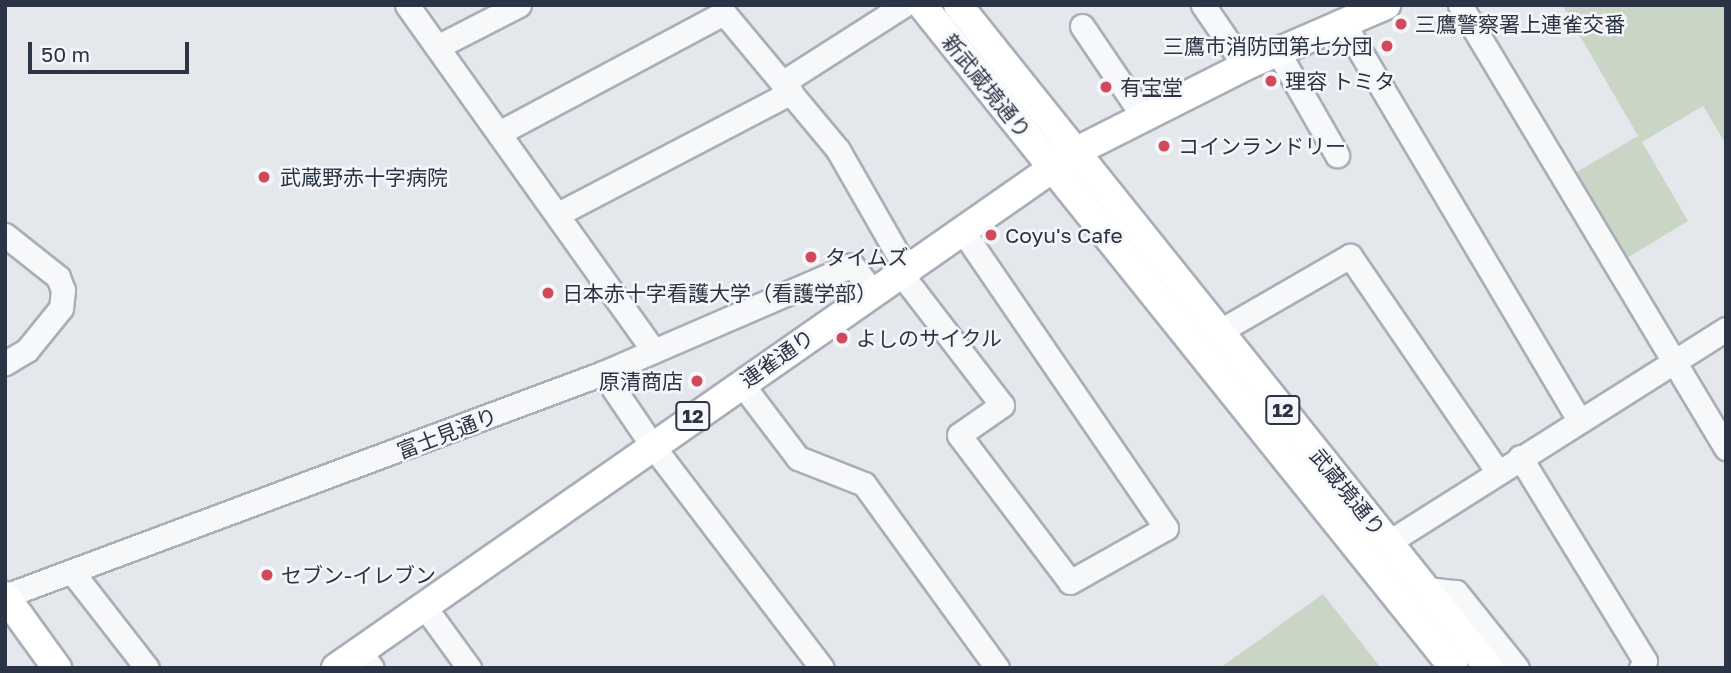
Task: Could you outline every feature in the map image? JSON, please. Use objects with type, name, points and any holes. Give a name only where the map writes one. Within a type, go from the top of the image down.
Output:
[{"type":"main road","name":"新武蔵境通り","points":[[922,5],[1052,167]]},
{"type":"main road","name":"新武蔵境通り","points":[[958,5],[1077,151]]},
{"type":"main road","name":"連雀通り","points":[[336,668],[365,660],[424,606],[902,269],[1077,151],[1245,66],[1345,24],[1380,6]]},
{"type":"main road","name":"武蔵境通り","points":[[1077,151],[1489,668]]},
{"type":"main road","name":"武蔵境通り","points":[[1052,167],[1454,668]]},
{"type":"main road","points":[[5,596],[57,668]]},
{"type":"street","points":[[407,5],[654,351]]},
{"type":"street","points":[[437,47],[519,5]]},
{"type":"street","points":[[558,215],[787,87],[904,5]]},
{"type":"street","points":[[1203,5],[1245,66]]},
{"type":"street","points":[[1460,5],[1726,448]]},
{"type":"street","points":[[499,133],[724,13],[838,150],[902,269],[1002,405],[960,435],[1070,582],[1167,528],[961,229]]},
{"type":"street","points":[[1345,24],[1579,419]]},
{"type":"street","points":[[1082,26],[1143,116]]},
{"type":"street","points":[[1278,52],[1337,155]]},
{"type":"street","points":[[5,235],[58,277],[63,290],[61,308],[27,350],[5,363]]},
{"type":"street","points":[[1220,331],[1350,256],[1497,471]]},
{"type":"street","name":"富士見通り","points":[[5,596],[73,573],[603,373],[852,265],[872,291]]},
{"type":"street","points":[[1389,542],[1579,419],[1726,329]]},
{"type":"street","points":[[603,373],[652,445],[822,668]]},
{"type":"street","points":[[741,383],[798,458],[863,484],[998,668]]},
{"type":"street","points":[[1520,457],[1645,661],[1640,668]]},
{"type":"street","points":[[73,573],[147,668]]},
{"type":"street","points":[[1426,589],[1456,592],[1517,668]]},
{"type":"street","points":[[424,606],[469,668]]},
{"type":"green space","points":[[1562,5],[1726,5],[1726,144],[1703,106],[1642,142],[1688,221],[1627,258],[1575,173],[1638,136]]},
{"type":"green space","points":[[1323,594],[1381,668],[1220,668]]},
{"type":"place","name":"三鷹警察署上連雀交番","points":[[1401,24]]},
{"type":"place","name":"三鷹市消防団第七分団","points":[[1387,46]]},
{"type":"place","name":"理容 トミタ","points":[[1271,81]]},
{"type":"place","name":"有宝堂","points":[[1106,87]]},
{"type":"place","name":"コインランドリー","points":[[1164,146]]},
{"type":"place","name":"武蔵野赤十字病院","points":[[264,177]]},
{"type":"place","name":"Coyu's Cafe","points":[[991,235]]},
{"type":"place","name":"タイムズ","points":[[811,257]]},
{"type":"place","name":"日本赤十字看護大学（看護学部）","points":[[548,293]]},
{"type":"place","name":"よしのサイクル","points":[[842,338]]},
{"type":"place","name":"原清商店","points":[[697,381]]},
{"type":"place","name":"セブン-イレブン","points":[[267,575]]}]
